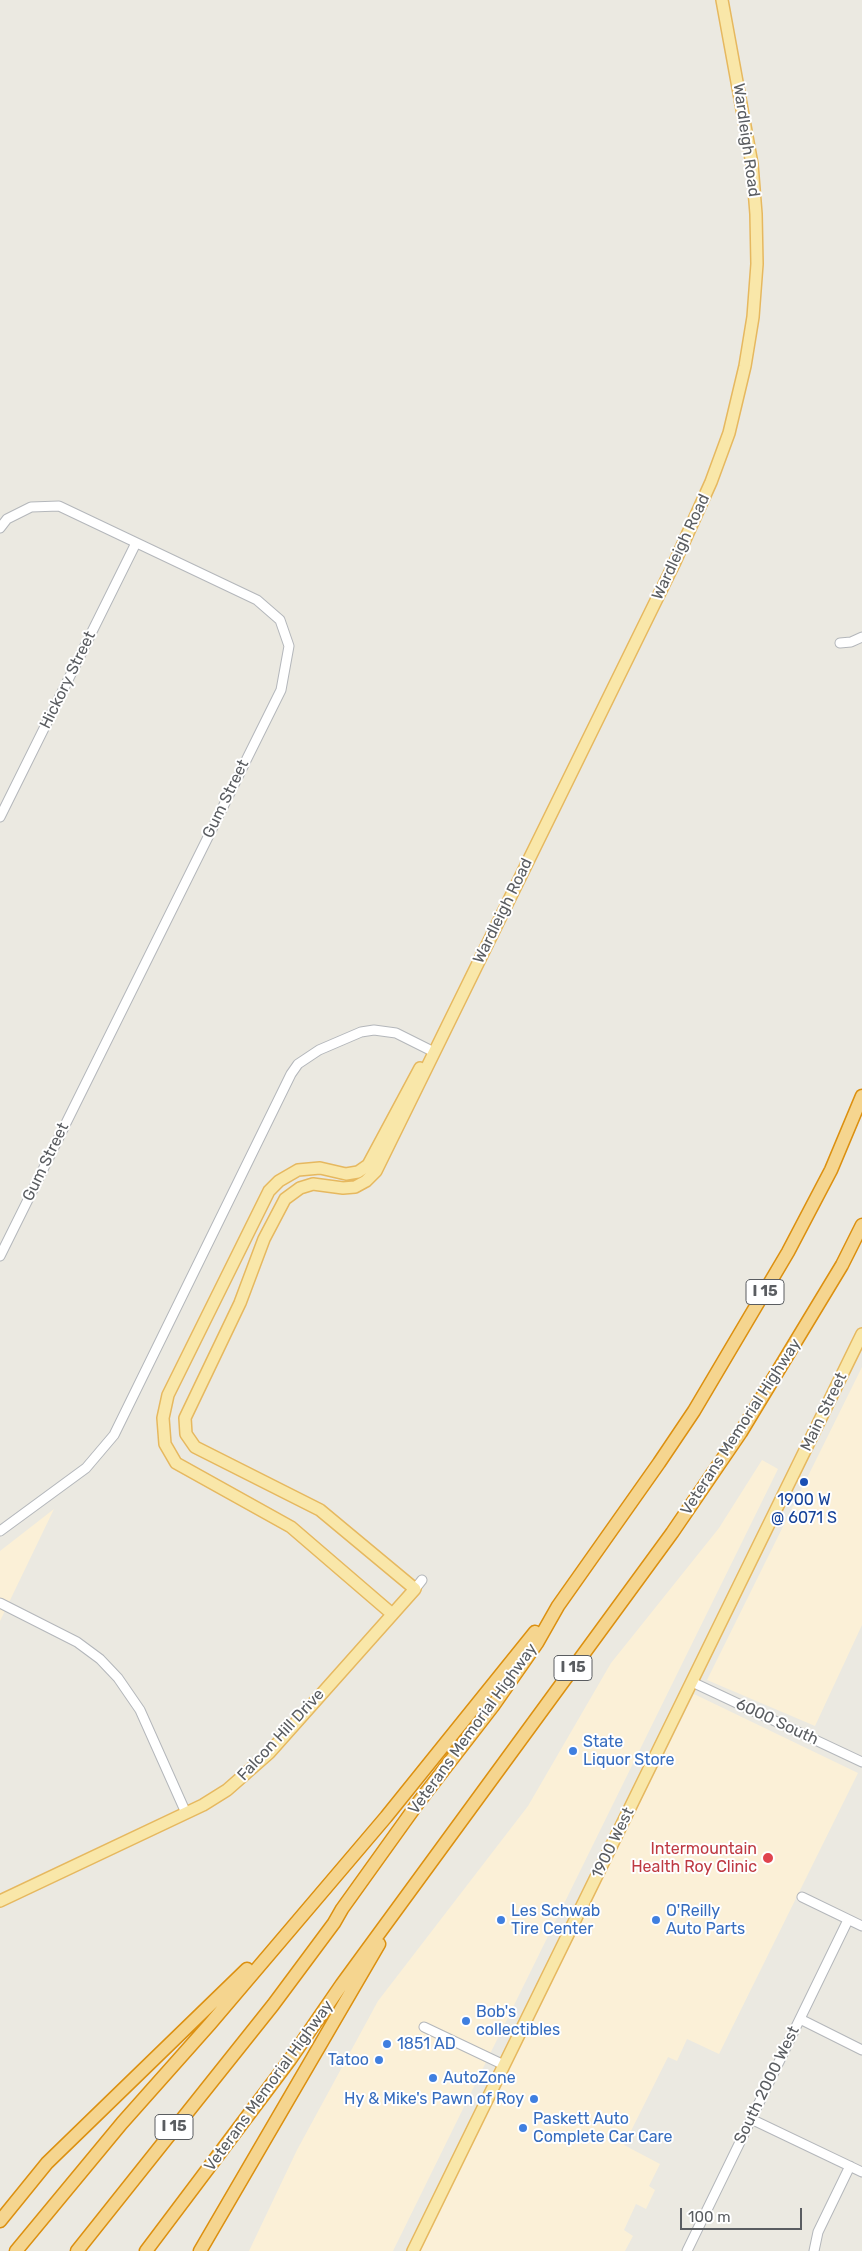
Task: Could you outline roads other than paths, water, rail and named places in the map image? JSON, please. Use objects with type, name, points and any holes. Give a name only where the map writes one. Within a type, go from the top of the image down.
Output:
[{"type":"highway","name":"Veterans Memorial Highway","points":[[77,2251],[273,2005],[334,1923],[418,1802],[493,1706],[537,1643],[558,1606],[659,1463],[709,1386],[788,1252],[831,1170],[862,1096]]},
{"type":"highway","name":"Veterans Memorial Highway","points":[[146,2251],[289,2061],[402,1902],[672,1533],[741,1432],[842,1265],[862,1225]]},
{"type":"highway","points":[[16,2251],[122,2123],[210,2024],[282,1937],[386,1817],[476,1704],[558,1606]]},
{"type":"highway","points":[[200,2251],[307,2071],[402,1902]]},
{"type":"highway","points":[[0,2221],[47,2163],[282,1937]]},
{"type":"main road","name":"Wardleigh Road","points":[[434,1052],[701,507],[733,418],[749,343],[755,290],[757,239],[755,189],[749,140],[722,0]]},
{"type":"main road","name":"Falcon Hill Drive","points":[[0,1901],[186,1813],[228,1790],[269,1753],[391,1613],[419,1584],[320,1510],[194,1447],[186,1434],[184,1424],[187,1413],[242,1298],[257,1257],[282,1204],[294,1191],[306,1185],[319,1184],[349,1188],[370,1179],[376,1171],[434,1052]]},
{"type":"main road","points":[[391,1613],[291,1527],[176,1463],[165,1444],[163,1418],[168,1395],[269,1191],[279,1181],[298,1170],[320,1168],[346,1174],[358,1172],[368,1165],[411,1082],[434,1052]]},
{"type":"main road","name":"Main Street","points":[[799,1462],[862,1334]]},
{"type":"main road","name":"1900 West","points":[[413,2251],[799,1462]]},
{"type":"street","name":"Gum Street","points":[[0,528],[7,520],[31,507],[59,506],[257,600],[280,620],[289,646],[281,690],[0,1256]]},
{"type":"street","name":"Hickory Street","points":[[0,817],[136,543]]},
{"type":"street","points":[[840,643],[851,642],[862,637]]},
{"type":"street","points":[[0,1531],[82,1472],[102,1452],[114,1435],[288,1079],[298,1064],[319,1050],[361,1032],[374,1030],[396,1033],[434,1052]]},
{"type":"street","points":[[0,1603],[77,1642],[100,1659],[118,1678],[140,1710],[186,1813]]},
{"type":"street","name":"6000 South","points":[[692,1682],[862,1762]]},
{"type":"street","points":[[802,1897],[862,1926]]},
{"type":"street","name":"South 2000 West","points":[[687,2251],[848,1920]]},
{"type":"street","points":[[800,2019],[862,2050]]},
{"type":"street","points":[[424,2026],[504,2065]]},
{"type":"street","points":[[751,2118],[862,2172]]},
{"type":"street","points":[[814,2251],[818,2232],[850,2166]]},
{"type":"place","name":"1900 W @ 6071 S","points":[[804,1482]]},
{"type":"place","name":"State Liquor Store","points":[[573,1751]]},
{"type":"place","name":"Intermountain Health Roy Clinic","points":[[768,1858]]},
{"type":"place","name":"Les Schwab Tire Center","points":[[501,1920]]},
{"type":"place","name":"O'Reilly Auto Parts","points":[[656,1920]]},
{"type":"place","name":"Bob's collectibles","points":[[466,2021]]},
{"type":"place","name":"1851 AD","points":[[387,2044]]},
{"type":"place","name":"Tatoo","points":[[379,2060]]},
{"type":"place","name":"AutoZone","points":[[433,2078]]},
{"type":"place","name":"Hy & Mike's Pawn of Roy","points":[[534,2099]]},
{"type":"place","name":"Paskett Auto Complete Car Care","points":[[523,2128]]}]
